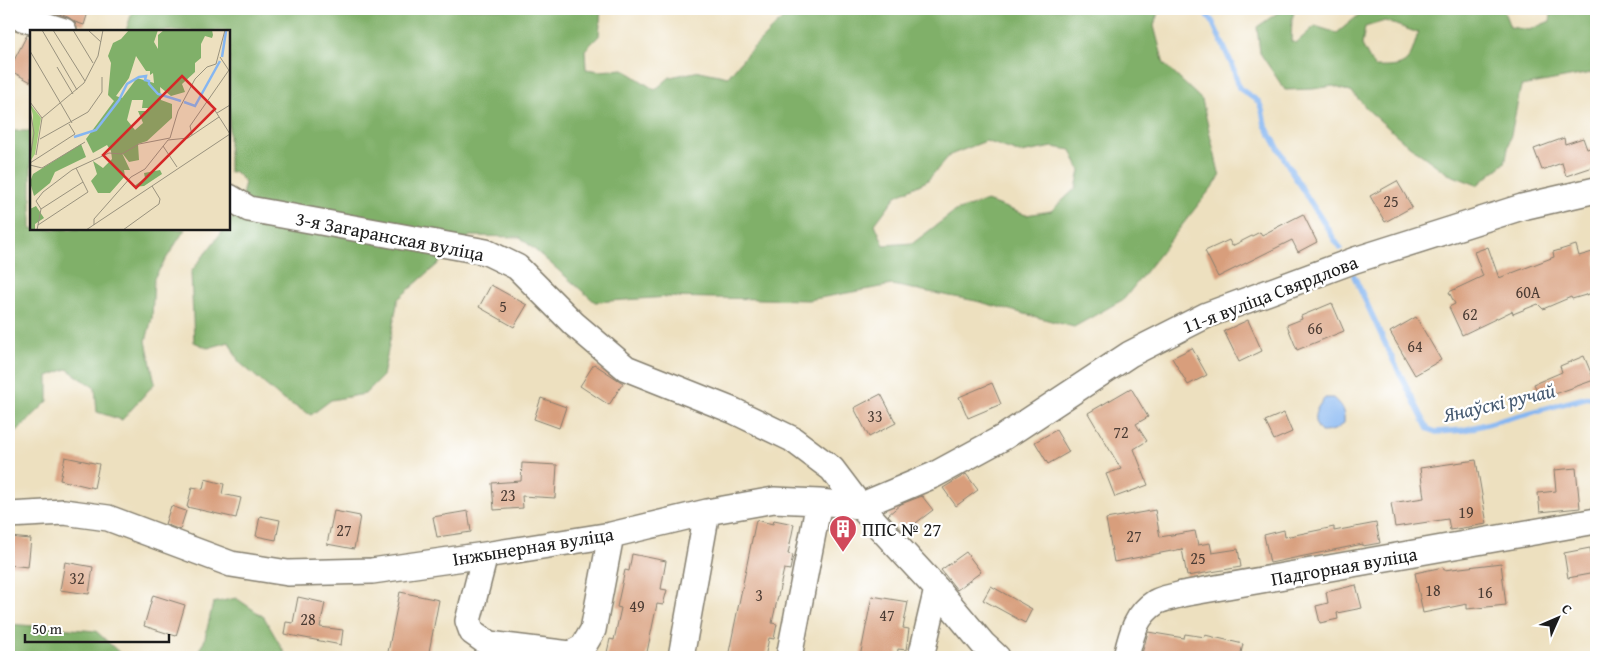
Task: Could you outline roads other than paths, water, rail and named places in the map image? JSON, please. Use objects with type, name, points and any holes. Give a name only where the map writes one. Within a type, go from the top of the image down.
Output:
[{"type":"street","points":[[9,14],[61,30]]},
{"type":"street","name":"11-я вуліца Свярдлова","points":[[860,506],[934,474],[1004,437],[1130,354],[1207,315],[1355,260],[1522,207],[1596,190]]},
{"type":"street","name":"3-я Загаранская вуліца","points":[[230,198],[248,209],[486,252],[517,268],[574,324],[626,368],[734,411],[792,439],[832,469],[860,506]]},
{"type":"street","name":"Інжынерная вуліца","points":[[9,515],[64,512],[108,518],[230,564],[288,573],[372,570],[485,555],[611,535],[707,512],[774,500],[860,506]]},
{"type":"street","points":[[789,657],[819,502]]},
{"type":"street","points":[[860,506],[937,590],[983,644],[997,657]]},
{"type":"street","points":[[681,657],[707,512]]},
{"type":"street","name":"Падгорная вуліца","points":[[1126,657],[1133,628],[1143,613],[1156,602],[1174,597],[1596,521]]},
{"type":"street","points":[[485,555],[468,621],[472,632],[489,644],[570,654],[583,647],[593,630],[611,535]]},
{"type":"street","points":[[921,657],[937,590]]},
{"type":"water","points":[[1325,398],[1333,398],[1340,406],[1344,415],[1344,423],[1334,430],[1321,432],[1316,423],[1315,415],[1316,410]]},
{"type":"waterway","name":"Янаўскі ручай","points":[[1201,9],[1212,21],[1233,67],[1239,88],[1259,102],[1265,125],[1299,184],[1340,248]]},
{"type":"waterway","name":"Янаўскі ручай","points":[[1354,276],[1391,356],[1428,429],[1436,432],[1464,430],[1596,395]]},
{"type":"place","name":"ППС № 27","points":[[843,553]]}]
